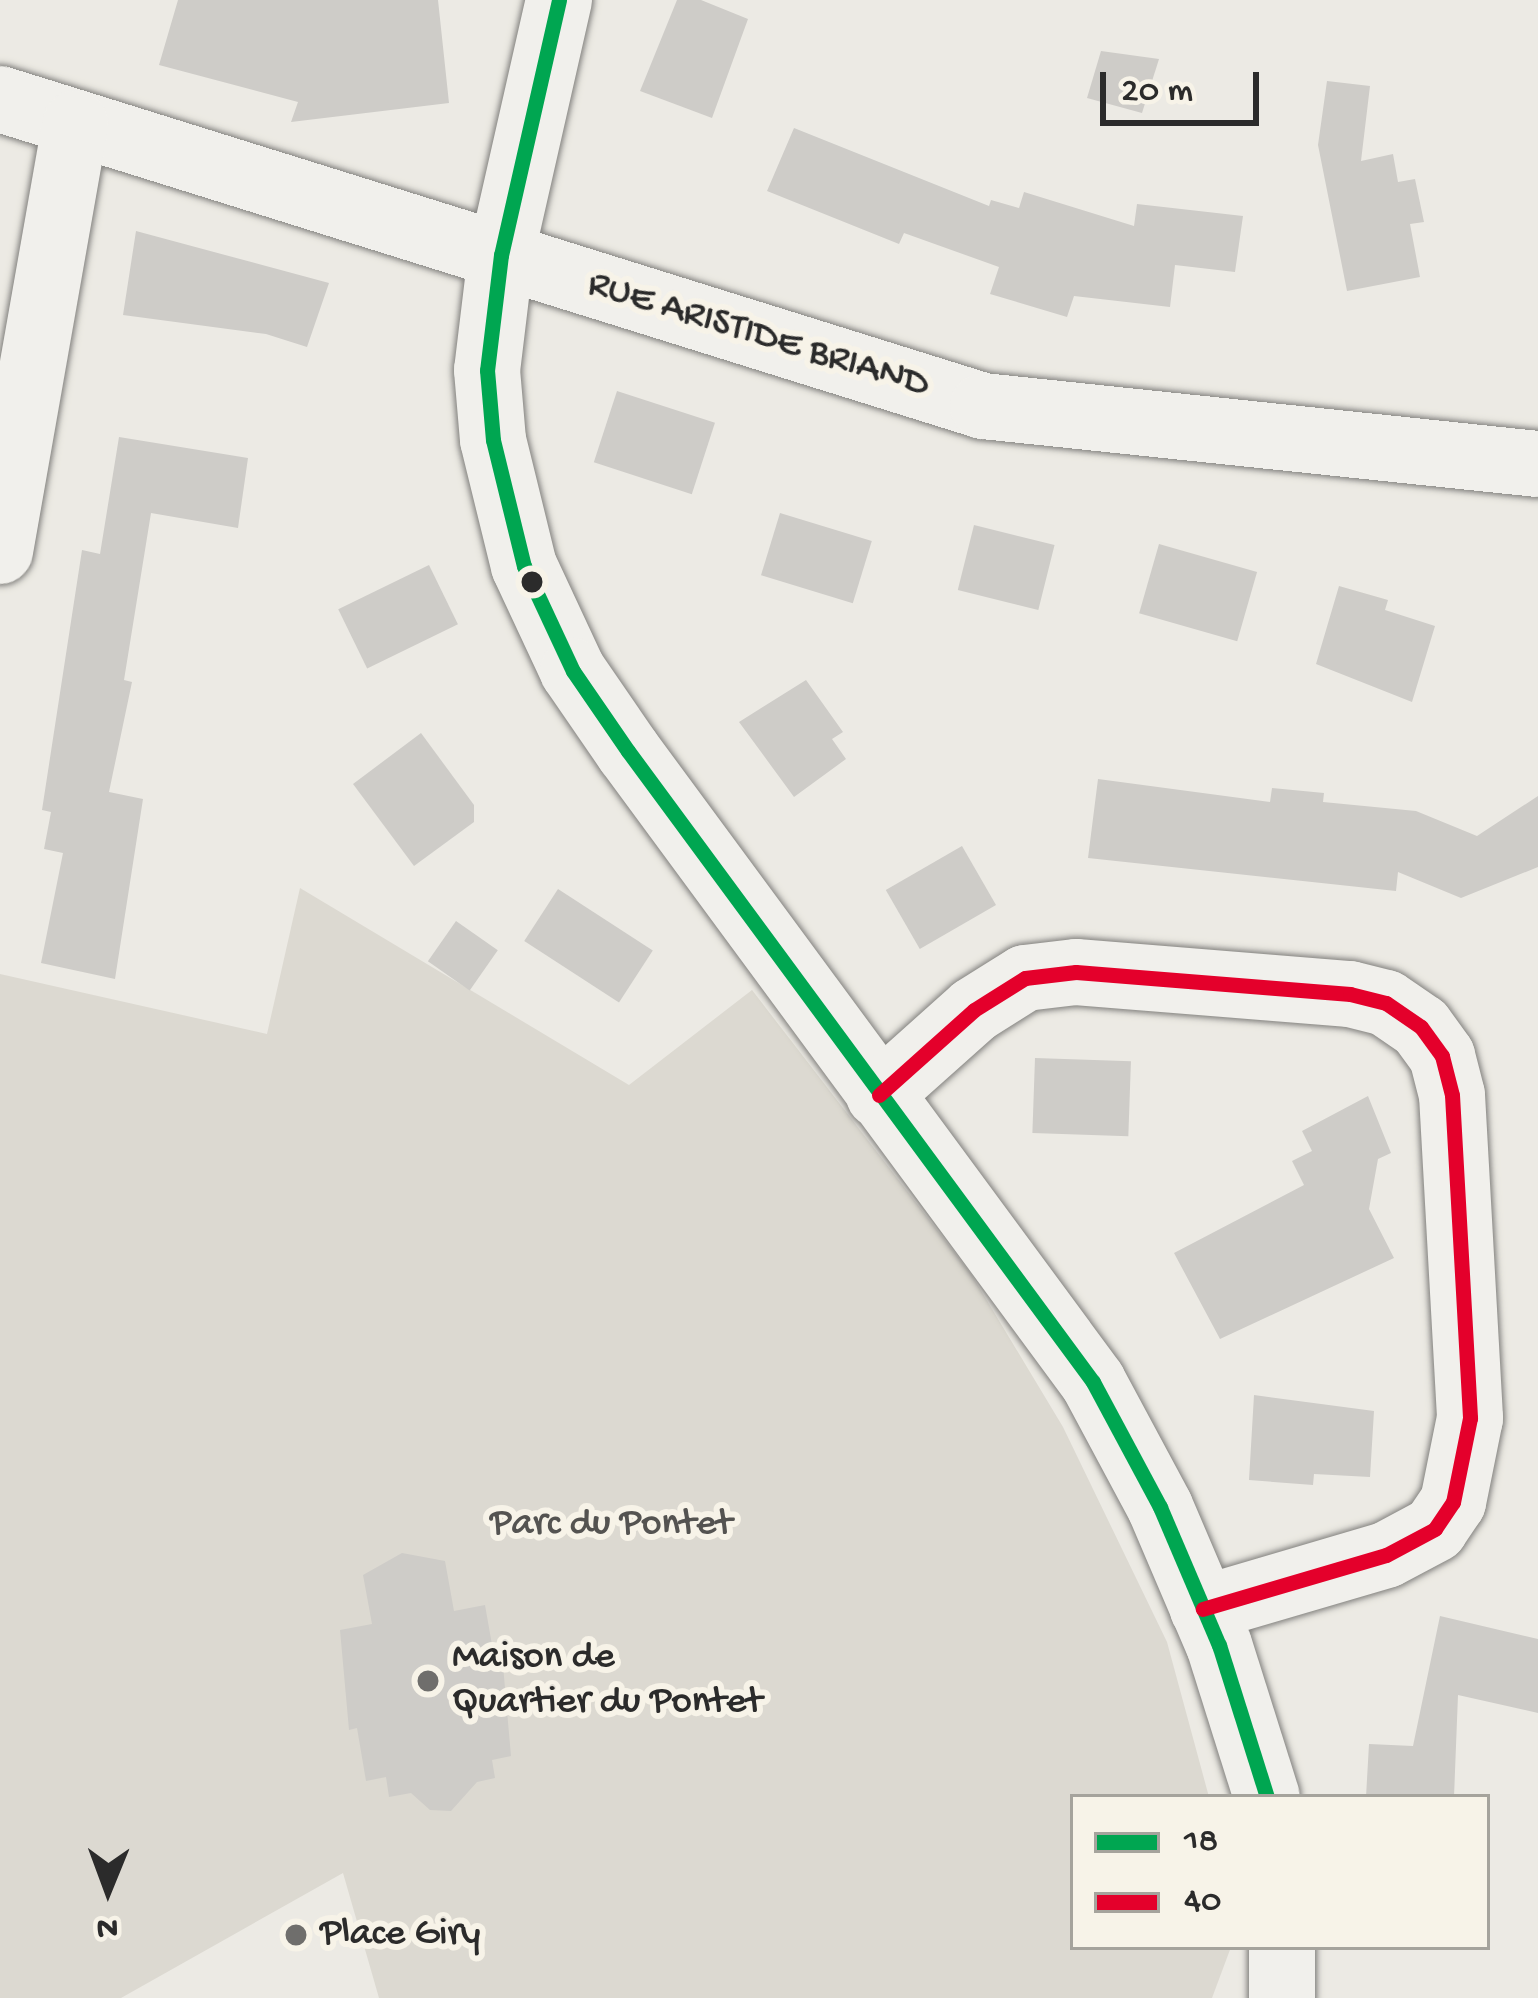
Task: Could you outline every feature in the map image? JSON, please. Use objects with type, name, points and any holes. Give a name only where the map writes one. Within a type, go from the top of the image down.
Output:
[{"type":"street","points":[[559,0],[501,255],[487,370],[493,440],[524,566],[573,671],[1093,1382],[1203,1609],[1266,1794]]},
{"type":"street","name":"RUE ARISTIDE BRIAND","points":[[0,99],[983,406],[1538,464]]},
{"type":"street","points":[[0,550],[74,124]]},
{"type":"street","points":[[879,1095],[974,1010],[1025,979],[1076,972],[1350,994],[1403,1015],[1442,1056],[1452,1095],[1470,1418],[1453,1502],[1435,1529],[1386,1555],[1203,1609]]},
{"type":"street","points":[[1282,1950],[1282,1998]]},
{"type":"green space","name":"Parc du Pontet","points":[[300,888],[629,1085],[752,990],[971,1274],[1063,1427],[1167,1642],[1208,1794],[1070,1794],[1070,1950],[1230,1950],[1212,1998],[379,1998],[343,1873],[121,1998],[0,1998],[0,974],[267,1034]]},
{"type":"building","points":[[178,0],[438,0],[449,103],[291,122],[298,102],[159,65]]},
{"type":"building","points":[[677,0],[701,0],[748,19],[712,118],[640,91]]},
{"type":"building","points":[[1101,51],[1159,59],[1142,113],[1087,98]]},
{"type":"building","points":[[1327,81],[1370,86],[1361,161],[1393,154],[1398,182],[1415,179],[1424,222],[1410,224],[1420,277],[1347,291],[1318,145]]},
{"type":"building","points":[[794,128],[989,206],[991,200],[1019,208],[1024,192],[1134,226],[1137,204],[1243,216],[1235,272],[1175,265],[1170,307],[1074,296],[1067,317],[990,294],[999,267],[904,233],[899,244],[767,191]]},
{"type":"building","points":[[136,231],[329,283],[307,347],[266,334],[123,315]]},
{"type":"building","points":[[617,391],[715,423],[692,494],[594,462]]},
{"type":"building","points":[[119,437],[248,458],[238,528],[151,513],[124,680],[132,682],[109,792],[143,799],[115,979],[41,963],[63,853],[44,849],[51,812],[42,810],[82,550],[100,554]]},
{"type":"building","points":[[780,513],[872,541],[853,603],[761,575]]},
{"type":"building","points":[[974,525],[1055,545],[1038,610],[958,590]]},
{"type":"building","points":[[1159,544],[1257,572],[1237,641],[1139,613]]},
{"type":"building","points":[[429,565],[458,624],[367,669],[338,609]]},
{"type":"building","points":[[1339,586],[1388,600],[1385,610],[1435,626],[1412,702],[1316,664]]},
{"type":"building","points":[[806,680],[843,732],[832,739],[846,759],[794,797],[739,722]]},
{"type":"building","points":[[421,733],[474,805],[474,822],[414,866],[353,784]]},
{"type":"building","points":[[1098,779],[1270,802],[1272,788],[1324,793],[1323,802],[1416,811],[1477,836],[1538,796],[1538,867],[1461,898],[1398,872],[1396,891],[1088,858]]},
{"type":"building","points":[[962,846],[996,905],[920,949],[886,890]]},
{"type":"building","points":[[558,889],[653,951],[619,1003],[524,941]]},
{"type":"building","points":[[456,921],[498,950],[470,990],[428,961]]},
{"type":"building","points":[[1035,1058],[1131,1061],[1128,1136],[1032,1133]]},
{"type":"building","points":[[1368,1096],[1391,1153],[1378,1159],[1369,1209],[1394,1258],[1220,1339],[1174,1253],[1304,1185],[1292,1161],[1312,1151],[1302,1131]]},
{"type":"building","points":[[1254,1395],[1374,1411],[1370,1477],[1314,1474],[1313,1485],[1249,1480]]},
{"type":"building","name":"Maison de Quartier du Pontet","points":[[402,1553],[445,1561],[454,1611],[485,1605],[494,1656],[502,1654],[511,1756],[492,1760],[495,1778],[477,1782],[451,1811],[430,1810],[411,1793],[389,1797],[386,1777],[366,1781],[357,1728],[349,1730],[340,1630],[372,1624],[363,1575]]},
{"type":"building","points":[[1440,1616],[1538,1639],[1538,1713],[1458,1695],[1454,1794],[1366,1794],[1369,1744],[1413,1746]]},
{"type":"transit line","name":"18","points":[[559,0],[501,255],[487,370],[493,440],[524,566],[573,671],[628,751],[1093,1382],[1160,1507],[1219,1645],[1266,1794]]},
{"type":"transit line","name":"40","points":[[879,1095],[974,1010],[1025,978],[1076,972],[1350,994],[1386,1003],[1421,1027],[1442,1056],[1452,1095],[1470,1418],[1453,1502],[1435,1529],[1386,1555],[1203,1609]]},
{"type":"place","name":"Maison de Quartier du Pontet","points":[[428,1681]]},
{"type":"place","name":"Place Giry","points":[[296,1935]]}]
